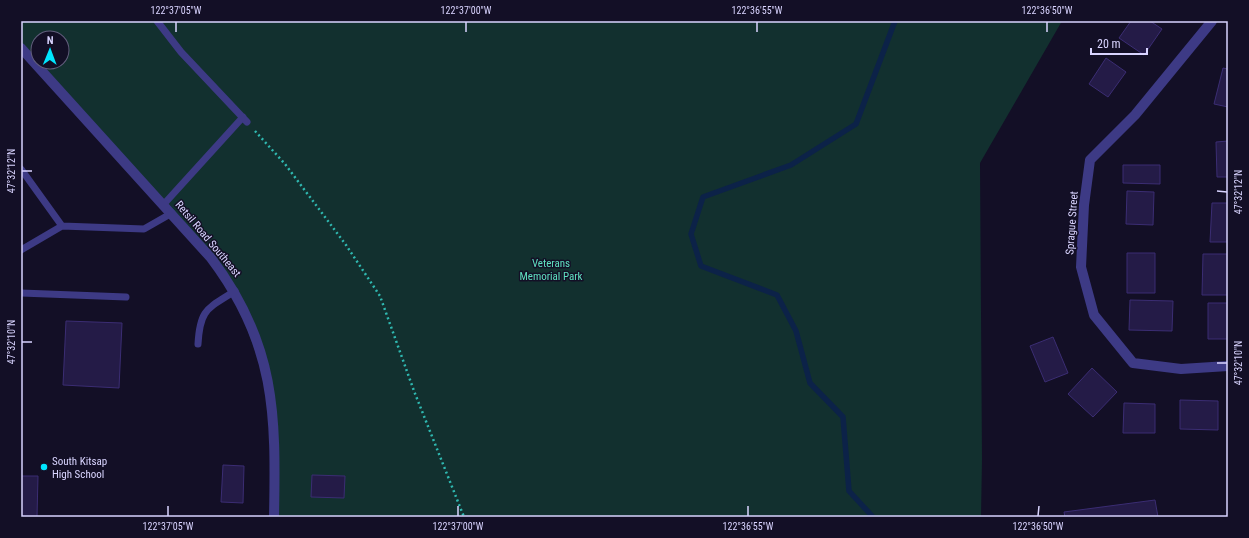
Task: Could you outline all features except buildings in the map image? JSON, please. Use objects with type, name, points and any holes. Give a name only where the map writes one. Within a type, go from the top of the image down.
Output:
[{"type":"street","name":"Sprague Street","points":[[1212,21],[1135,115],[1090,160],[1084,205],[1081,267],[1094,315],[1133,363],[1181,369],[1228,366]]},
{"type":"street","name":"Retsil Road Southeast","points":[[21,48],[212,258],[235,291],[254,330],[264,358],[267,375],[274,428],[274,517]]},
{"type":"lane","points":[[157,21],[181,52],[245,120],[164,204]]},
{"type":"lane","points":[[21,169],[62,226]]},
{"type":"lane","points":[[21,250],[62,226],[144,229],[172,213]]},
{"type":"lane","points":[[198,344],[199,325],[206,310],[235,291]]},
{"type":"lane","points":[[21,293],[126,297]]},
{"type":"path","points":[[245,120],[285,164],[346,245],[380,296],[414,391],[464,517]]},
{"type":"green space","name":"Veterans Memorial Park","points":[[21,21],[1062,21],[980,163],[981,517],[274,517],[270,392],[230,282],[41,70],[70,70],[70,30],[30,30],[30,58],[21,48]]},
{"type":"waterway","points":[[873,517],[849,491],[843,417],[810,383],[796,331],[777,295],[701,266],[691,234],[703,197],[791,165],[856,124],[895,21]]},
{"type":"place","name":"South Kitsap High School","points":[[44,467]]}]
